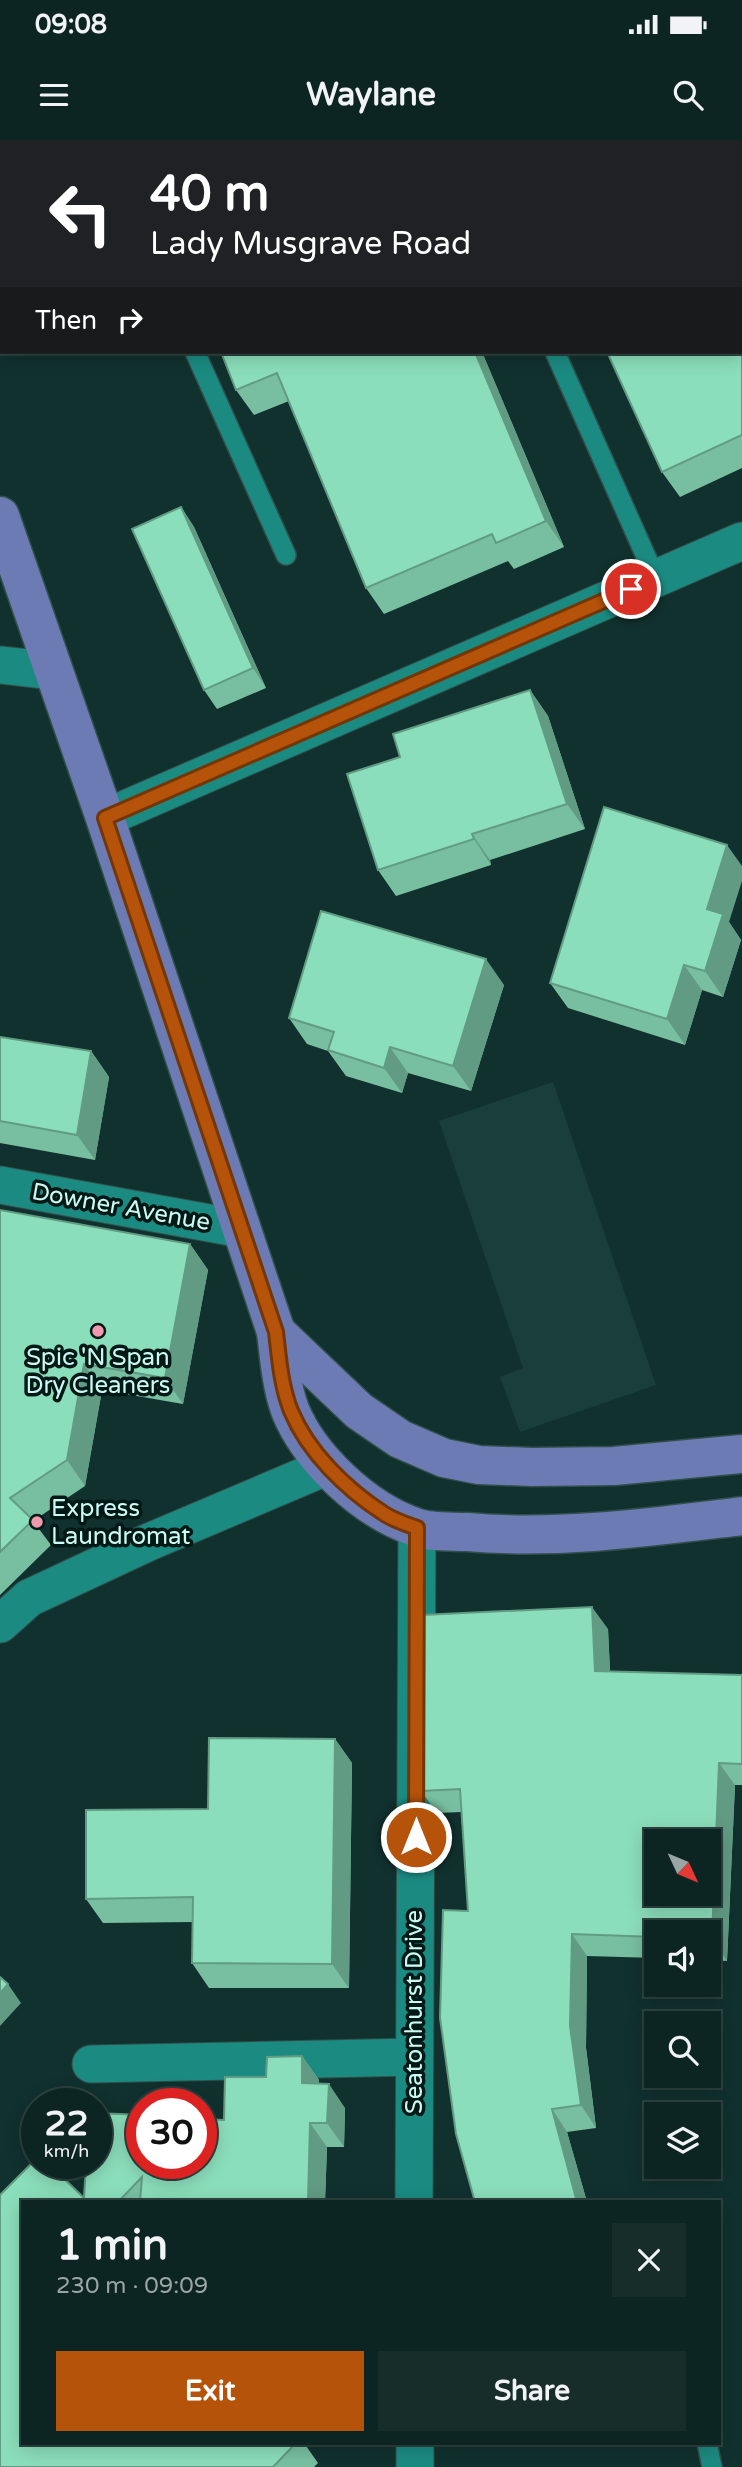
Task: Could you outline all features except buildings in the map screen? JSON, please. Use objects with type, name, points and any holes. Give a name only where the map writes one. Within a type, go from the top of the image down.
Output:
[{"type":"main road","points":[[0,516],[105,818],[276,1332],[283,1384],[290,1410],[307,1440],[328,1466],[358,1494],[385,1515],[417,1528],[509,1536],[612,1531],[742,1516]]},
{"type":"main road","points":[[276,1332],[359,1411],[400,1439],[444,1458],[479,1465],[614,1466],[742,1454]]},
{"type":"street","points":[[105,818],[742,541]]},
{"type":"street","points":[[0,665],[54,671]]},
{"type":"street","name":"Downer Avenue","points":[[0,1185],[242,1229]]},
{"type":"street","points":[[0,1624],[29,1598],[149,1542],[328,1466]]},
{"type":"street","name":"Seatonhurst Drive","points":[[414,2200],[417,1528]]},
{"type":"street","points":[[91,2064],[414,2057]]},
{"type":"street","points":[[415,2445],[415,2467]]},
{"type":"lane","points":[[196,354],[286,555]]},
{"type":"lane","points":[[556,354],[656,579]]},
{"type":"lane","points":[[707,2445],[712,2467]]},
{"type":"shaded area","points":[[553,1082],[656,1385],[520,1432],[500,1377],[523,1368],[439,1121]]},
{"type":"place","name":"Spic 'N Span Dry Cleaners","points":[[98,1331]]},
{"type":"place","name":"Express Laundromat","points":[[37,1522]]},
{"type":"route","points":[[416,1837],[417,1528],[385,1515],[358,1494],[328,1466],[307,1440],[290,1410],[283,1384],[276,1332],[105,818],[631,589]]}]
